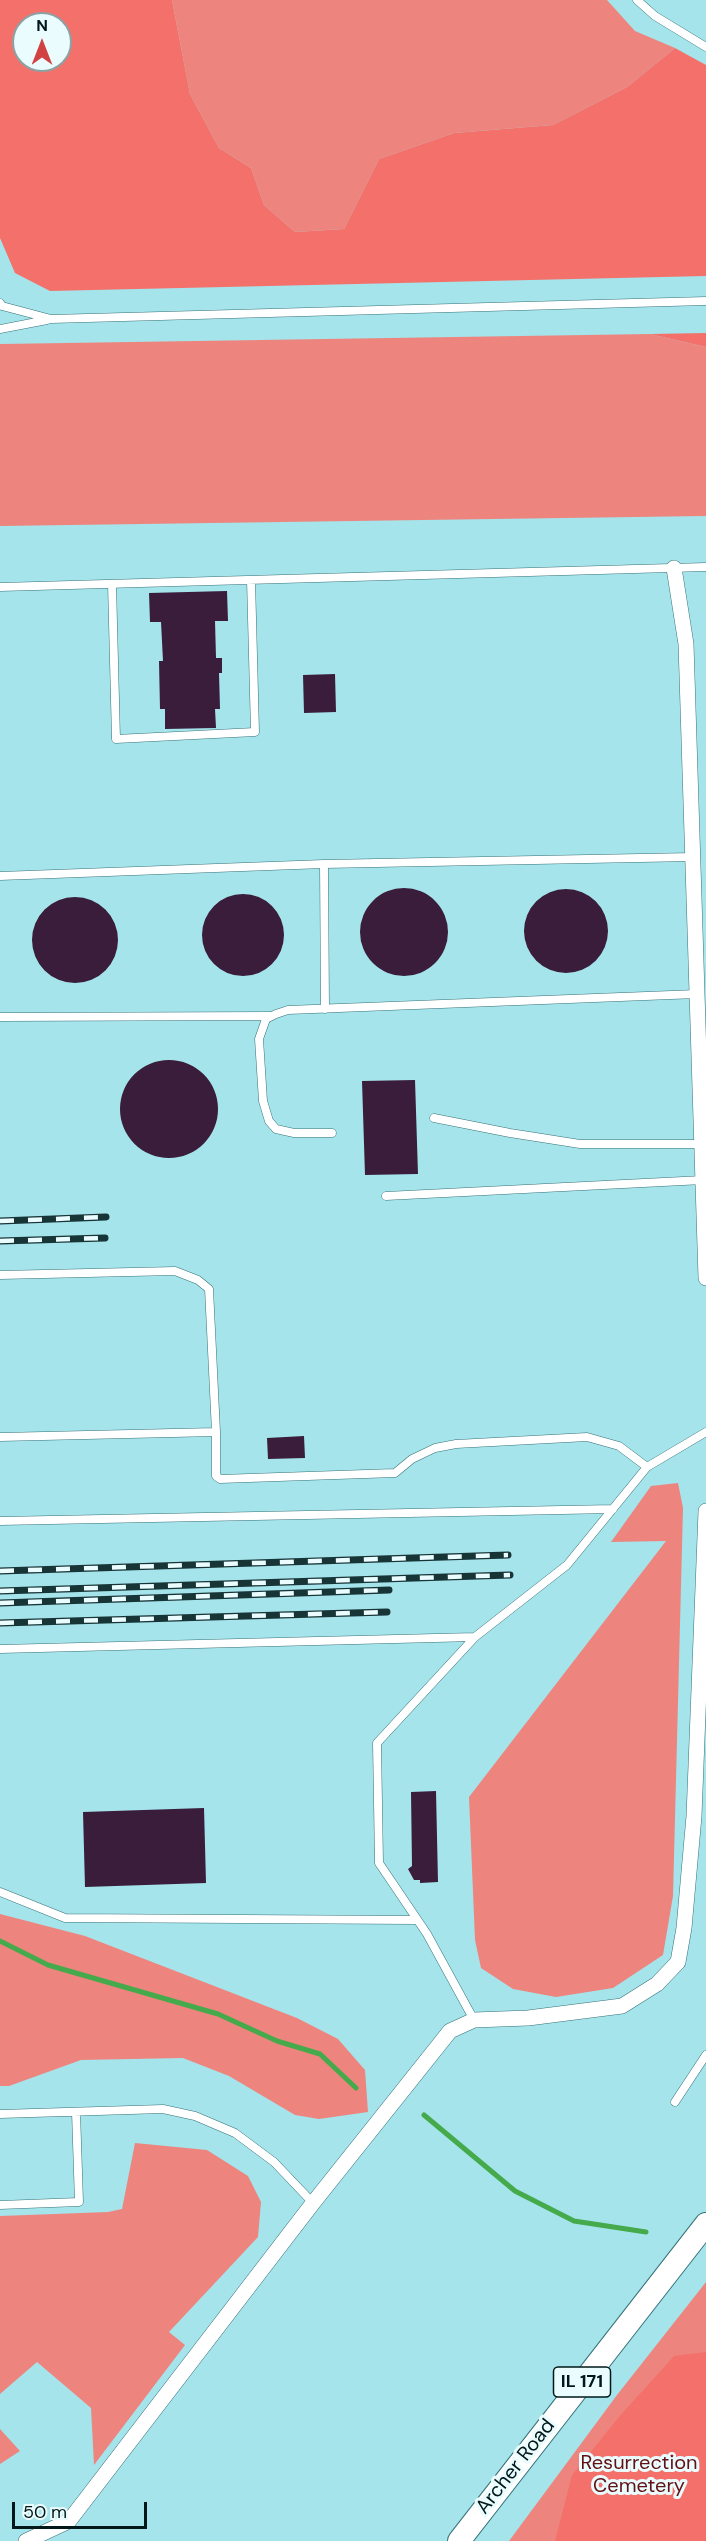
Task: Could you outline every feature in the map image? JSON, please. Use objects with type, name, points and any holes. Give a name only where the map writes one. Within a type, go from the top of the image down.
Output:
[{"type":"main road","name":"Archer Road","points":[[459,2541],[706,2224]]},
{"type":"street","points":[[674,568],[686,644],[706,1278]]},
{"type":"street","points":[[26,2541],[69,2521],[313,2203],[450,2031],[474,2020],[528,2018],[622,2006],[657,1984],[678,1962],[684,1928],[694,1816],[706,1511]]},
{"type":"lane","points":[[637,0],[655,16],[706,47]]},
{"type":"lane","points":[[0,328],[51,319],[706,301]]},
{"type":"lane","points":[[0,303],[2,306],[51,319]]},
{"type":"lane","points":[[0,587],[706,567]]},
{"type":"lane","points":[[112,584],[116,739],[255,732],[251,580]]},
{"type":"lane","points":[[0,876],[324,864],[693,857]]},
{"type":"lane","points":[[324,864],[325,1009]]},
{"type":"lane","points":[[332,1133],[294,1133],[276,1129],[269,1121],[263,1101],[259,1039],[266,1019],[271,1016],[288,1010],[697,994]]},
{"type":"lane","points":[[0,1017],[271,1016]]},
{"type":"lane","points":[[434,1118],[580,1144],[702,1144]]},
{"type":"lane","points":[[386,1196],[703,1180]]},
{"type":"lane","points":[[0,1275],[175,1271],[198,1280],[209,1289],[216,1476],[220,1479],[395,1473],[412,1460],[435,1448],[456,1444],[587,1437],[619,1446],[647,1467]]},
{"type":"lane","points":[[0,1437],[216,1432]]},
{"type":"lane","points":[[474,2020],[417,1920],[379,1863],[377,1743],[475,1637],[567,1565],[647,1467],[706,1432]]},
{"type":"lane","points":[[0,1521],[613,1509]]},
{"type":"lane","points":[[0,1649],[475,1637]]},
{"type":"lane","points":[[0,1892],[65,1918],[417,1920]]},
{"type":"lane","points":[[675,2102],[706,2055]]},
{"type":"lane","points":[[0,2114],[163,2109],[195,2116],[235,2133],[274,2162],[313,2203]]},
{"type":"lane","points":[[0,2205],[79,2202],[76,2112]]},
{"type":"green space","points":[[0,0],[172,0],[190,94],[219,148],[251,168],[264,205],[295,232],[344,229],[379,159],[454,133],[553,125],[627,87],[675,48],[706,65],[706,276],[50,291],[15,273],[0,238]]},
{"type":"green space","points":[[172,0],[607,0],[635,31],[675,48],[627,87],[553,125],[454,133],[379,159],[344,229],[295,232],[264,205],[251,168],[219,148],[190,94]]},
{"type":"green space","points":[[706,333],[706,347],[650,334]]},
{"type":"green space","points":[[650,334],[706,347],[706,516],[0,526],[0,344]]},
{"type":"green space","points":[[678,1483],[683,1508],[673,1896],[663,1955],[613,1988],[556,1997],[513,1989],[481,1968],[475,1940],[469,1797],[666,1541],[611,1542],[651,1486]]},
{"type":"green space","points":[[0,1914],[85,1936],[297,2018],[338,2039],[365,2070],[368,2112],[319,2119],[295,2115],[229,2076],[183,2058],[81,2060],[9,2086],[0,2086]]},
{"type":"green space","points":[[135,2143],[207,2150],[248,2176],[261,2202],[258,2237],[169,2332],[185,2345],[94,2465],[91,2408],[37,2362],[0,2394],[0,2216],[108,2212],[122,2209]]},
{"type":"green space","name":"Resurrection Cemetery","points":[[706,2282],[706,2541],[509,2541],[617,2395]]},
{"type":"green space","name":"Resurrection Cemetery","points":[[706,2352],[706,2541],[555,2541],[572,2475],[618,2418],[674,2356]]},
{"type":"green space","points":[[0,2429],[20,2451],[0,2464]]},
{"type":"building","points":[[227,591],[228,621],[215,621],[216,658],[222,658],[222,673],[219,673],[220,709],[215,709],[216,728],[165,729],[165,709],[160,709],[159,661],[163,661],[161,622],[150,622],[149,593]]},
{"type":"building","points":[[335,674],[336,712],[304,713],[303,675]]},
{"type":"building","points":[[395,888],[413,888],[429,895],[441,907],[448,923],[448,941],[441,957],[429,969],[413,976],[395,976],[379,969],[367,957],[360,941],[360,923],[367,907],[379,895]]},
{"type":"building","points":[[566,889],[582,892],[601,908],[608,931],[605,947],[589,966],[566,973],[550,970],[531,954],[524,931],[527,915],[543,896]]},
{"type":"building","points":[[243,894],[259,897],[272,906],[281,919],[284,935],[281,951],[272,964],[259,973],[243,976],[227,973],[214,964],[205,951],[202,935],[205,919],[214,906],[227,897]]},
{"type":"building","points":[[75,897],[99,904],[111,916],[118,940],[111,964],[99,976],[75,983],[51,976],[39,964],[32,940],[39,916],[51,904]]},
{"type":"building","points":[[169,1060],[188,1064],[204,1074],[214,1090],[218,1109],[214,1128],[204,1144],[188,1154],[169,1158],[150,1154],[134,1144],[124,1128],[120,1109],[124,1090],[134,1074],[150,1064]]},
{"type":"building","points":[[415,1080],[418,1174],[365,1175],[362,1081]]},
{"type":"building","points":[[304,1436],[305,1458],[268,1459],[267,1438]]},
{"type":"building","points":[[436,1791],[438,1882],[420,1883],[420,1880],[414,1880],[408,1869],[412,1866],[411,1792]]},
{"type":"building","points":[[204,1808],[206,1883],[85,1887],[83,1812]]},
{"type":"waterway","points":[[0,1941],[48,1965],[218,2014],[277,2041],[320,2054],[356,2088]]},
{"type":"waterway","points":[[424,2115],[515,2191],[574,2221],[646,2232]]},
{"type":"railway","points":[[0,1221],[106,1217]]},
{"type":"railway","points":[[0,1241],[105,1238]]},
{"type":"railway","points":[[0,1571],[508,1555]]},
{"type":"railway","points":[[0,1591],[510,1575]]},
{"type":"railway","points":[[0,1603],[389,1590]]},
{"type":"railway","points":[[0,1623],[387,1612]]}]
